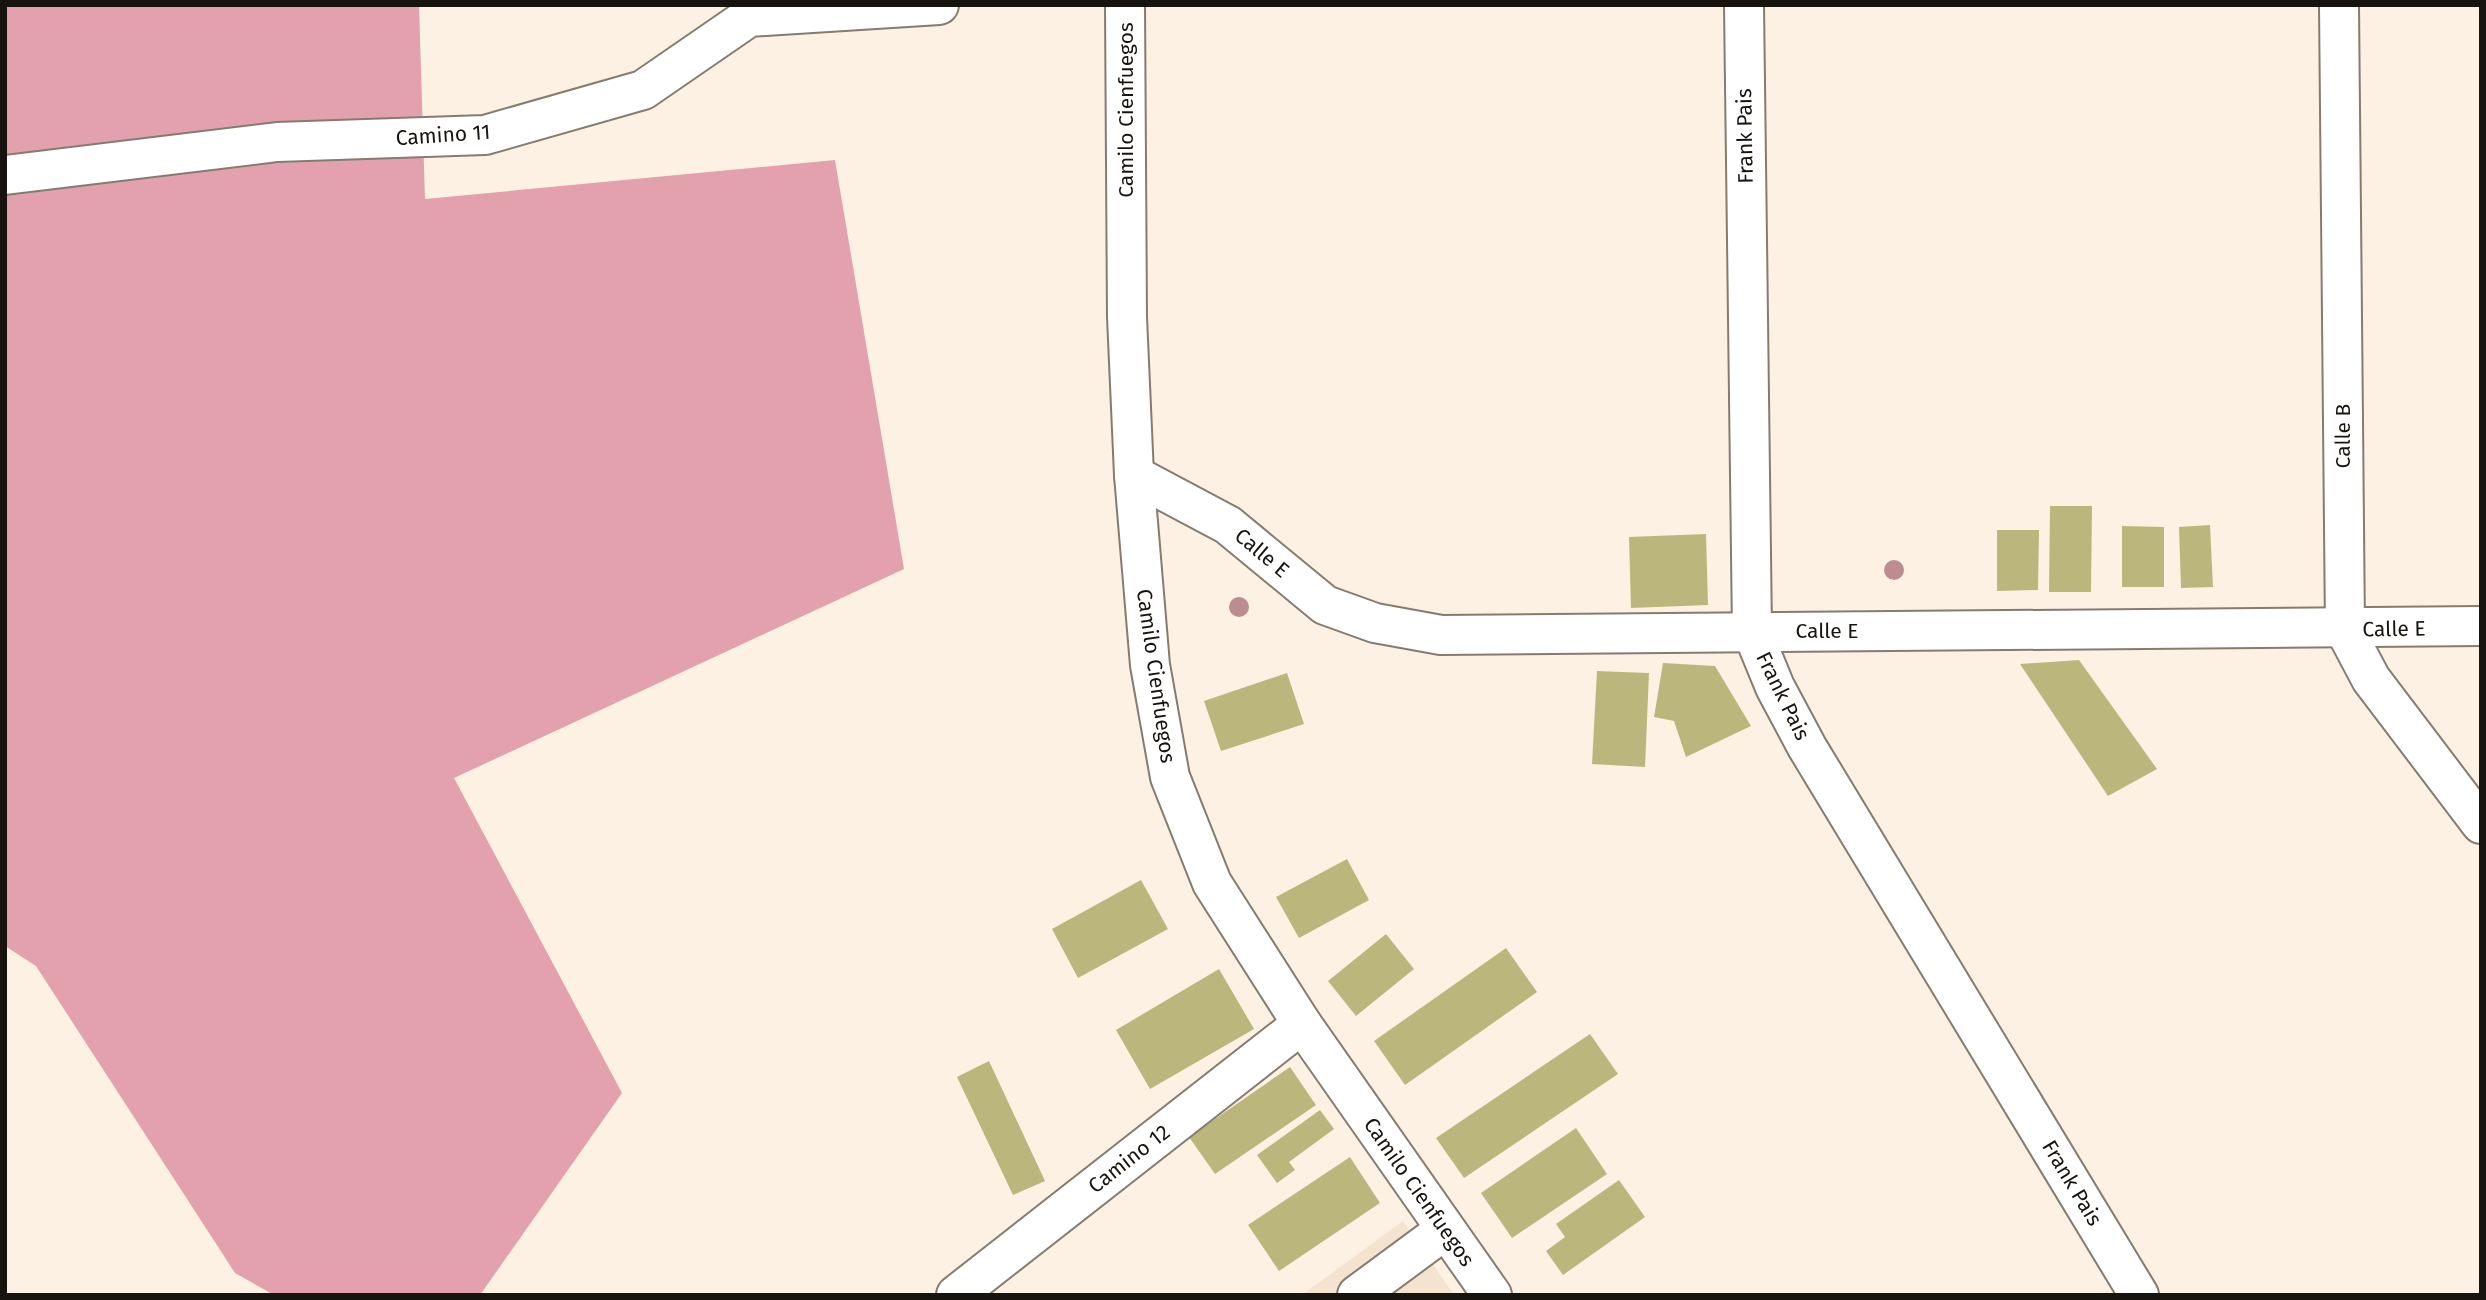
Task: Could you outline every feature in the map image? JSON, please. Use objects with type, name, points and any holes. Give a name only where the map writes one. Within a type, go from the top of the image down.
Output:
[{"type":"street","name":"Camino 11","points":[[5,175],[277,142],[485,135],[643,90],[749,17],[939,5]]},
{"type":"street","name":"Camilo Cienfuegos","points":[[1125,5],[1127,317],[1134,475],[1150,665],[1170,776],[1212,883],[1302,1024],[1492,1295]]},
{"type":"street","name":"Frank Pais","points":[[1744,5],[1752,631],[1775,687],[1807,747],[2139,1295]]},
{"type":"street","name":"Calle B","points":[[2339,5],[2345,630],[2371,679],[2481,824]]},
{"type":"street","name":"Calle E","points":[[1134,475],[1228,525],[1325,605],[1376,623],[1441,635],[1752,631],[2345,630],[2481,626]]},
{"type":"street","name":"Camino 12","points":[[956,1295],[1302,1024]]},
{"type":"street","points":[[1357,1295],[1445,1230]]},
{"type":"shaded area","points":[[5,5],[419,5],[425,199],[835,160],[904,569],[454,778],[622,1093],[480,1295],[274,1295],[235,1273],[36,966],[5,946]]},
{"type":"shaded area","points":[[1403,1221],[1454,1295],[1302,1295]]},
{"type":"building","points":[[2050,506],[2092,506],[2091,592],[2049,592]]},
{"type":"building","points":[[2210,525],[2213,587],[2181,588],[2179,527]]},
{"type":"building","points":[[2122,526],[2164,527],[2164,587],[2122,587]]},
{"type":"building","points":[[1997,530],[2039,530],[2038,590],[1997,591]]},
{"type":"building","points":[[1706,534],[1708,605],[1631,608],[1629,537]]},
{"type":"building","points":[[2079,660],[2157,769],[2108,796],[2020,664]]},
{"type":"building","points":[[1663,663],[1715,666],[1751,726],[1686,757],[1674,721],[1654,717]]},
{"type":"building","points":[[1597,671],[1649,673],[1645,767],[1592,764]]},
{"type":"building","points":[[1287,673],[1304,724],[1221,751],[1204,701]]},
{"type":"building","points":[[1347,859],[1369,900],[1299,938],[1276,897]]},
{"type":"building","points":[[1141,880],[1168,929],[1078,978],[1052,929]]},
{"type":"building","points":[[1386,934],[1414,969],[1356,1016],[1328,981]]},
{"type":"building","points":[[1506,948],[1537,992],[1405,1085],[1374,1041]]},
{"type":"building","points":[[1219,969],[1254,1029],[1150,1089],[1116,1030]]},
{"type":"building","points":[[1590,1034],[1618,1074],[1464,1178],[1436,1138]]},
{"type":"building","points":[[989,1061],[1045,1181],[1013,1195],[957,1077]]},
{"type":"building","points":[[1290,1067],[1316,1105],[1215,1174],[1189,1137]]},
{"type":"building","points":[[1320,1110],[1334,1129],[1289,1162],[1295,1170],[1277,1183],[1257,1155]]},
{"type":"building","points":[[1576,1128],[1607,1174],[1512,1238],[1481,1193]]},
{"type":"building","points":[[1350,1157],[1380,1203],[1279,1271],[1248,1225]]},
{"type":"building","points":[[1619,1180],[1645,1217],[1563,1275],[1546,1251],[1565,1237],[1556,1224]]}]
